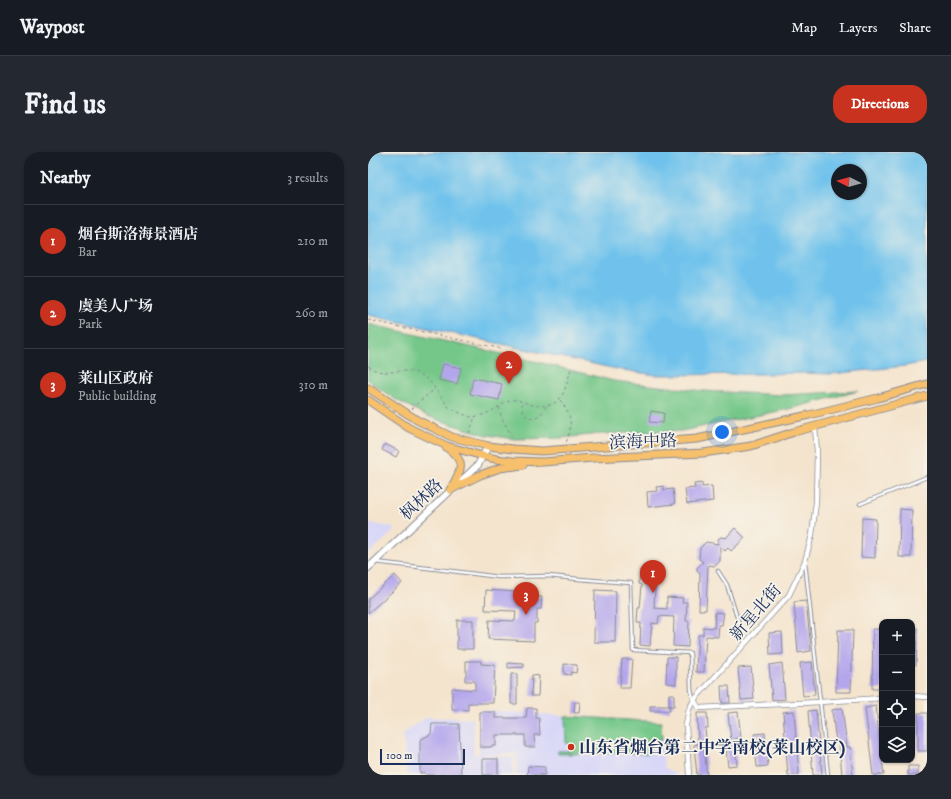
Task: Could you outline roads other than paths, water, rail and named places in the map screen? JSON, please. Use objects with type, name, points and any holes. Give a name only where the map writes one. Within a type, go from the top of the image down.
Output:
[{"type":"main road","name":"滨海中路","points":[[368,388],[417,420],[452,437],[488,446],[542,451],[697,439],[809,415],[927,384]]},
{"type":"main road","name":"滨海中路","points":[[368,400],[409,428],[447,446],[482,456],[513,461],[543,462],[703,453],[751,446],[794,432],[927,396]]},
{"type":"main road","points":[[430,438],[448,448],[460,461],[461,466],[459,476],[450,490]]},
{"type":"main road","points":[[450,490],[480,475],[500,468],[543,462]]},
{"type":"street","name":"新星北街","points":[[689,775],[686,725],[689,709],[694,700],[789,595],[805,561],[812,535],[816,502],[817,452],[815,427]]},
{"type":"street","name":"枫林路","points":[[368,568],[478,465],[488,446]]},
{"type":"street","points":[[915,696],[927,697]]},
{"type":"street","points":[[694,700],[699,708],[879,698]]},
{"type":"lane","points":[[860,504],[927,477]]},
{"type":"lane","points":[[805,561],[828,775]]},
{"type":"lane","points":[[375,562],[436,568],[499,577],[548,576],[631,582],[633,650],[690,653],[691,689],[694,700]]},
{"type":"lane","points":[[718,570],[727,584],[746,643]]},
{"type":"water","points":[[368,152],[927,152],[927,362],[905,366],[832,374],[656,375],[621,370],[368,315]]},
{"type":"place","name":"虞美人广场","points":[[509,384]]},
{"type":"place","name":"烟台斯洛海景酒店","points":[[653,593]]},
{"type":"place","name":"莱山区政府","points":[[526,615]]},
{"type":"place","name":"山东省烟台第二中学南校(莱山校区)","points":[[571,747]]}]
